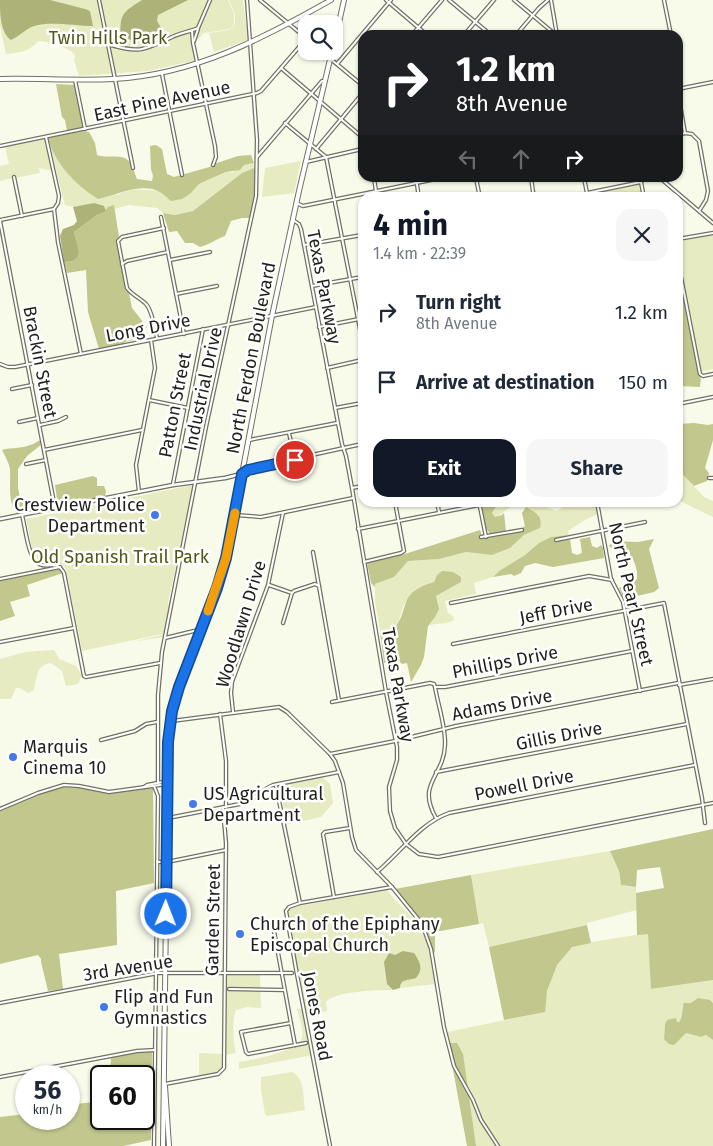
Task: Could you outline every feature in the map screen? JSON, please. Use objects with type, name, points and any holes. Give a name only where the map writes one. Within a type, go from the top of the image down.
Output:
[{"type":"main road","points":[[0,79],[116,79],[162,72],[198,63],[250,43],[289,24],[331,0]]},
{"type":"main road","points":[[341,15],[344,0]]},
{"type":"main road","name":"North Ferdon Boulevard","points":[[163,1146],[162,1093],[164,1084],[168,783],[171,721],[179,687],[220,578],[228,551],[272,316],[330,60]]},
{"type":"main road","name":"North Ferdon Boulevard","points":[[164,1084],[166,1089],[170,1146]]},
{"type":"street","points":[[99,0],[133,168]]},
{"type":"street","points":[[193,43],[210,0]]},
{"type":"street","name":"Industrial Drive","points":[[158,782],[160,663],[164,638],[197,482],[206,427],[230,324],[256,196],[257,157],[247,0]]},
{"type":"street","points":[[260,0],[298,32]]},
{"type":"street","points":[[386,0],[390,1],[421,30]]},
{"type":"street","points":[[418,28],[442,0]]},
{"type":"street","points":[[449,0],[485,30]]},
{"type":"street","points":[[468,30],[494,0]]},
{"type":"street","points":[[514,0],[551,30]]},
{"type":"street","points":[[520,30],[548,0]]},
{"type":"street","points":[[551,0],[556,30]]},
{"type":"street","points":[[664,0],[670,30]]},
{"type":"street","points":[[366,30],[390,1]]},
{"type":"street","points":[[107,38],[111,45],[144,50],[173,36],[198,28]]},
{"type":"street","points":[[192,31],[216,156],[213,165]]},
{"type":"street","points":[[337,64],[358,40]]},
{"type":"street","name":"East Pine Avenue","points":[[0,146],[125,122],[253,94],[261,90],[298,48]]},
{"type":"street","points":[[332,60],[358,82]]},
{"type":"street","points":[[281,68],[358,134]]},
{"type":"street","points":[[162,72],[182,175]]},
{"type":"street","points":[[76,80],[85,129]]},
{"type":"street","points":[[257,157],[310,93],[322,81],[325,82]]},
{"type":"street","points":[[683,88],[713,82]]},
{"type":"street","points":[[316,149],[358,99]]},
{"type":"street","points":[[683,122],[685,133],[692,134],[697,138],[706,175],[708,195],[699,210]]},
{"type":"street","points":[[285,124],[326,157],[358,319],[320,327]]},
{"type":"street","points":[[46,137],[59,197],[54,209],[58,242],[81,354]]},
{"type":"street","points":[[306,162],[358,150]]},
{"type":"street","points":[[14,176],[22,216]]},
{"type":"street","points":[[375,182],[376,190]]},
{"type":"street","points":[[367,192],[416,182],[418,192]]},
{"type":"street","points":[[592,192],[641,182],[643,192]]},
{"type":"street","points":[[665,182],[677,192]]},
{"type":"street","points":[[296,203],[303,206],[358,194]]},
{"type":"street","points":[[683,197],[713,223]]},
{"type":"street","points":[[0,220],[54,209]]},
{"type":"street","points":[[161,217],[184,334]]},
{"type":"street","name":"Brackin Street","points":[[0,220],[56,508]]},
{"type":"street","name":"Texas Parkway","points":[[293,220],[300,227],[352,488],[397,755],[389,787],[388,802],[395,828],[406,844]]},
{"type":"street","points":[[158,339],[154,322],[146,304],[127,288],[118,242],[120,237],[164,228]]},
{"type":"street","points":[[683,239],[713,233]]},
{"type":"street","points":[[304,246],[358,235]]},
{"type":"street","points":[[122,264],[127,261],[168,252]]},
{"type":"street","points":[[170,260],[210,252]]},
{"type":"street","points":[[312,286],[358,278]]},
{"type":"street","points":[[176,294],[217,286]]},
{"type":"street","points":[[683,287],[700,374],[702,376],[713,374]]},
{"type":"street","name":"Long Drive","points":[[0,364],[10,368],[316,307]]},
{"type":"street","name":"Patton Street","points":[[173,485],[204,329]]},
{"type":"street","points":[[139,492],[136,465],[155,368],[151,340]]},
{"type":"street","points":[[327,368],[358,361]]},
{"type":"street","points":[[12,389],[32,385]]},
{"type":"street","points":[[683,403],[713,397]]},
{"type":"street","points":[[149,400],[188,408]]},
{"type":"street","points":[[335,408],[358,404]]},
{"type":"street","points":[[40,425],[66,417]]},
{"type":"street","points":[[19,422],[38,418]]},
{"type":"street","points":[[249,440],[338,423]]},
{"type":"street","points":[[44,450],[143,430]]},
{"type":"street","points":[[289,433],[295,460]]},
{"type":"street","points":[[0,519],[173,485],[238,476],[248,470],[358,445]]},
{"type":"street","points":[[26,464],[46,460]]},
{"type":"street","points":[[352,488],[358,487]]},
{"type":"street","points":[[235,515],[258,517],[353,498]]},
{"type":"street","points":[[364,562],[404,552],[396,507]]},
{"type":"street","points":[[438,507],[439,512]]},
{"type":"street","points":[[358,529],[464,507]]},
{"type":"street","points":[[480,507],[486,537]]},
{"type":"street","name":"North Pearl Street","points":[[598,507],[612,580],[622,599],[640,691]]},
{"type":"street","name":"Woodlawn Drive","points":[[233,712],[230,693],[232,682],[268,585],[283,513]]},
{"type":"street","points":[[22,515],[32,558],[39,564],[60,567],[64,573],[84,676],[160,663]]},
{"type":"street","points":[[556,540],[645,522]]},
{"type":"street","points":[[481,537],[522,530]]},
{"type":"street","points":[[313,552],[339,701]]},
{"type":"street","points":[[0,579],[60,567]]},
{"type":"street","points":[[451,604],[589,576],[612,580]]},
{"type":"street","points":[[283,623],[292,593],[315,584],[319,586]]},
{"type":"street","points":[[268,585],[292,593]]},
{"type":"street","name":"Jeff Drive","points":[[454,644],[664,603],[679,684]]},
{"type":"street","points":[[0,642],[75,628]]},
{"type":"street","points":[[164,638],[201,629]]},
{"type":"street","name":"Phillips Drive","points":[[386,692],[430,683],[434,684],[435,688],[632,651]]},
{"type":"street","name":"Adams Drive","points":[[330,754],[443,729],[713,679]]},
{"type":"street","points":[[679,684],[705,823]]},
{"type":"street","points":[[435,688],[445,749],[428,794],[430,808],[436,818]]},
{"type":"street","points":[[332,702],[386,692]]},
{"type":"street","points":[[171,721],[274,707],[280,708],[287,712],[330,754],[340,772],[356,850],[392,887],[425,931],[431,949],[444,1026],[454,1066],[473,1100],[481,1120],[498,1146]]},
{"type":"street","name":"Garden Street","points":[[164,1084],[218,1074],[223,1070],[226,761],[220,714]]},
{"type":"street","points":[[101,740],[135,731],[146,724],[158,722]]},
{"type":"street","name":"Gillis Drive","points":[[436,772],[687,724]]},
{"type":"street","name":"Powell Drive","points":[[377,872],[422,828],[436,818],[449,813],[695,765]]},
{"type":"street","points":[[168,818],[249,802],[264,789],[276,785],[340,772]]},
{"type":"street","points":[[144,787],[158,782],[168,783]]},
{"type":"street","points":[[0,809],[38,793],[64,785],[109,792],[168,783]]},
{"type":"street","points":[[276,785],[300,903]]},
{"type":"street","points":[[154,786],[158,796],[154,1146]]},
{"type":"street","points":[[406,844],[419,854],[440,857],[713,803]]},
{"type":"street","points":[[334,898],[323,834],[350,828]]},
{"type":"street","points":[[156,862],[167,862],[226,850]]},
{"type":"street","points":[[295,1045],[274,932],[275,927],[287,924],[287,909],[290,906],[392,887]]},
{"type":"street","name":"Jones Road","points":[[287,924],[330,1146]]},
{"type":"street","name":"3rd Avenue","points":[[0,1003],[156,973],[292,973]]},
{"type":"street","points":[[229,990],[284,990]]},
{"type":"street","points":[[291,1023],[241,1032],[244,1048],[248,1054],[306,1043]]},
{"type":"street","points":[[0,1078],[127,1052],[155,1050]]},
{"type":"green space","name":"Twin Hills Park","points":[[0,0],[228,0],[234,14],[234,24],[230,29],[204,33],[194,43],[197,60],[148,71],[79,76],[74,60],[75,55],[68,49],[58,45],[38,41],[28,49],[6,54],[0,26]]},
{"type":"green space","points":[[229,0],[243,0],[248,40],[214,52],[209,33],[230,30],[235,24],[235,14]]},
{"type":"green space","points":[[45,138],[53,171],[39,168],[40,173],[15,178],[14,175],[12,176],[13,178],[0,181],[0,166],[9,164],[5,147]]},
{"type":"green space","points":[[48,138],[60,163],[117,195],[138,190],[191,193],[199,184],[226,172],[233,172],[244,165],[254,163],[254,168],[242,173],[193,211],[175,215],[163,213],[157,208],[129,205],[114,209],[114,206],[109,207],[106,211],[94,203],[72,207],[65,205]]},
{"type":"green space","points":[[301,161],[294,193],[262,197],[265,168]]},
{"type":"green space","points":[[640,184],[642,192],[596,192]]},
{"type":"green space","points":[[713,234],[713,369],[701,372],[683,283],[683,241]]},
{"type":"green space","points":[[683,475],[704,497],[713,501],[713,517],[683,502]]},
{"type":"green space","name":"Old Spanish Trail Park","points":[[193,485],[168,603],[169,605],[171,594],[173,594],[164,637],[131,642],[162,635],[167,613],[162,634],[82,651],[66,569],[59,563],[42,561],[34,557],[26,519]]},
{"type":"green space","points":[[495,507],[511,507],[495,517],[492,513]]},
{"type":"green space","points":[[526,507],[546,507],[556,511],[562,507],[597,507],[598,514],[568,531],[569,535],[551,537],[539,543],[493,577],[474,583],[476,594],[445,601],[448,613],[453,616],[454,620],[428,626],[437,612],[436,596],[461,582],[437,575],[434,582],[408,599],[403,607],[398,623],[391,632],[380,632],[375,601],[375,584],[394,577],[408,561],[439,559],[466,552],[492,555],[510,548],[524,535],[540,528],[539,515]]},
{"type":"green space","points":[[54,650],[59,659],[76,666],[82,675],[78,684],[66,686],[62,671],[51,663],[42,666],[40,669],[34,690],[29,693],[16,688],[11,699],[0,699],[0,659],[25,652]]},
{"type":"green space","points":[[322,777],[330,784],[333,803],[321,817],[285,825],[283,803],[277,786]]},
{"type":"green space","points":[[610,851],[619,871],[620,882],[624,886],[636,887],[637,910],[587,923],[587,925],[489,947],[483,923],[479,924],[471,875]]},
{"type":"green space","points":[[387,890],[413,918],[429,946],[435,984],[400,988],[404,980],[412,980],[418,975],[387,984],[393,990],[347,993],[331,998],[326,1002],[327,1011],[305,1016],[313,1055],[239,1069],[239,1062],[282,1052],[297,1044],[302,1037],[297,1009],[303,1009],[283,909]]},
{"type":"green space","points":[[648,933],[652,989],[713,980],[713,1003],[710,1000],[682,1006],[682,1018],[679,1022],[665,1024],[664,1039],[674,1044],[686,1033],[701,1037],[706,1035],[713,1040],[713,1146],[499,1146],[473,1103],[467,1088],[460,1049],[457,1043],[449,1043],[447,1032],[544,1012],[549,986],[555,969],[559,961],[571,948],[595,941]]},
{"type":"green space","points":[[226,974],[260,974],[261,1008],[247,1007],[236,1010],[233,1031],[236,1053],[225,1055]]},
{"type":"green space","points":[[199,1053],[223,1054],[220,1070],[215,1074],[199,1077]]},
{"type":"green space","points":[[292,1072],[301,1083],[305,1110],[267,1116],[261,1090],[261,1077]]},
{"type":"green space","points":[[469,1096],[480,1121],[496,1146],[476,1146]]},
{"type":"shaded area","points":[[0,0],[50,0],[85,9],[90,11],[93,26],[40,25],[31,27],[11,40],[7,37],[3,27]]},
{"type":"shaded area","points":[[142,0],[188,0],[158,15],[157,21],[163,31],[163,38],[149,45],[121,38],[121,24],[124,14]]},
{"type":"shaded area","points":[[56,84],[75,85],[84,128],[67,131],[65,120],[62,117]]},
{"type":"shaded area","points":[[83,131],[89,132],[95,143],[97,155],[126,159],[131,164],[137,179],[152,181],[150,146],[156,145],[162,149],[167,174],[174,177],[213,166],[238,156],[251,155],[254,163],[244,165],[240,170],[226,172],[199,184],[182,199],[171,201],[158,191],[143,188],[128,190],[98,199],[67,173],[51,148],[48,138]]},
{"type":"shaded area","points":[[254,168],[255,196],[251,218],[231,221],[225,236],[200,247],[193,243],[185,243],[177,231],[169,232],[163,213],[175,215],[193,211],[242,173]]},
{"type":"shaded area","points":[[94,203],[104,206],[106,211],[97,215],[74,232],[78,256],[71,261],[64,262],[60,236],[63,229],[74,225],[77,221],[73,207]]},
{"type":"shaded area","points":[[114,205],[119,237],[117,242],[126,289],[129,293],[132,308],[147,327],[135,330],[136,336],[133,340],[124,344],[99,349],[88,312],[86,270],[67,273],[64,262],[71,261],[77,256],[78,248],[74,232],[108,207]]},
{"type":"shaded area","points":[[683,295],[698,374],[701,377],[700,387],[683,386]]},
{"type":"shaded area","points":[[683,424],[713,424],[713,440],[705,468],[709,473],[707,481],[694,486],[683,475]]},
{"type":"shaded area","points":[[41,440],[42,444],[27,456],[18,469],[18,488],[21,502],[28,501],[28,506],[17,514],[12,504],[10,493],[10,469],[2,450],[20,448]]},
{"type":"shaded area","points":[[93,476],[97,478],[97,486],[104,486],[106,491],[105,497],[58,506],[55,485]]},
{"type":"shaded area","points":[[482,507],[495,507],[492,513],[495,517],[504,513],[506,532],[490,534],[485,527]]},
{"type":"shaded area","points":[[526,507],[540,517],[540,528],[524,535],[510,548],[492,555],[466,552],[439,559],[408,561],[394,577],[375,584],[375,587],[371,583],[367,563],[408,553],[480,530],[482,536],[480,536],[480,539],[523,531],[522,528],[525,526],[522,513]]},
{"type":"shaded area","points":[[569,535],[555,539],[555,541],[570,539],[572,553],[577,555],[582,553],[580,539],[590,537],[592,546],[597,548],[601,545],[603,548],[604,558],[553,567],[535,563],[525,566],[521,573],[514,576],[511,574],[493,577],[539,543],[551,537]]},
{"type":"shaded area","points":[[654,539],[649,549],[659,588],[654,592],[624,599],[619,588],[637,579],[635,565],[630,556],[609,546],[613,541],[638,542]]},
{"type":"shaded area","points":[[60,569],[63,573],[27,585],[30,596],[10,602],[15,616],[0,621],[0,581]]},
{"type":"shaded area","points":[[442,571],[453,572],[461,577],[461,582],[436,596],[439,609],[428,626],[424,657],[411,682],[407,663],[402,664],[398,660],[384,663],[380,632],[391,632],[398,624],[406,603],[413,592],[434,582],[437,575]]},
{"type":"shaded area","points":[[64,787],[109,794],[153,787],[154,883],[116,891],[117,945],[59,954],[63,989],[48,991],[41,959],[38,955],[0,964],[0,810],[38,794]]},
{"type":"shaded area","points":[[713,829],[713,980],[651,989],[648,934],[637,935],[636,893],[664,888],[660,867],[637,870],[636,887],[621,885],[619,871],[610,851]]},
{"type":"shaded area","points":[[471,875],[479,924],[435,932],[435,953],[432,950],[423,923],[395,889]]},
{"type":"shaded area","points":[[587,925],[591,943],[572,947],[557,965],[547,991],[545,1012],[504,1020],[489,947]]},
{"type":"shaded area","points":[[403,951],[414,953],[419,962],[420,972],[416,978],[403,981],[400,988],[393,990],[387,984],[384,962],[389,953],[395,955]]},
{"type":"shaded area","points":[[698,998],[710,1000],[713,1003],[713,1040],[706,1035],[701,1037],[686,1033],[674,1045],[669,1044],[664,1039],[667,1020],[676,1018],[677,1022],[679,1022],[684,1003],[691,1003]]},
{"type":"shaded area","points":[[449,1043],[457,1043],[463,1054],[468,1089],[455,1066]]},
{"type":"shaded area","points":[[152,1051],[152,1065],[111,1065],[111,1057]]},
{"type":"shaded area","points":[[452,1064],[469,1096],[476,1146],[467,1146]]},
{"type":"shaded area","points":[[90,1102],[90,1130],[151,1130],[151,1140],[123,1146],[0,1146],[0,1117],[15,1115],[15,1130],[80,1130],[80,1104]]},
{"type":"slow traffic","points":[[208,611],[226,558],[235,513]]},
{"type":"place","name":"Crestview Police Department","points":[[155,515]]},
{"type":"place","name":"Marquis Cinema 10","points":[[13,757]]},
{"type":"place","name":"US Agricultural Department","points":[[193,804]]},
{"type":"place","name":"Church of the Epiphany Episcopal Church","points":[[240,934]]},
{"type":"place","name":"Flip and Fun Gymnastics","points":[[104,1007]]},
{"type":"route","points":[[166,914],[168,742],[176,695],[220,578],[228,551],[242,474],[257,467],[295,460]]}]
